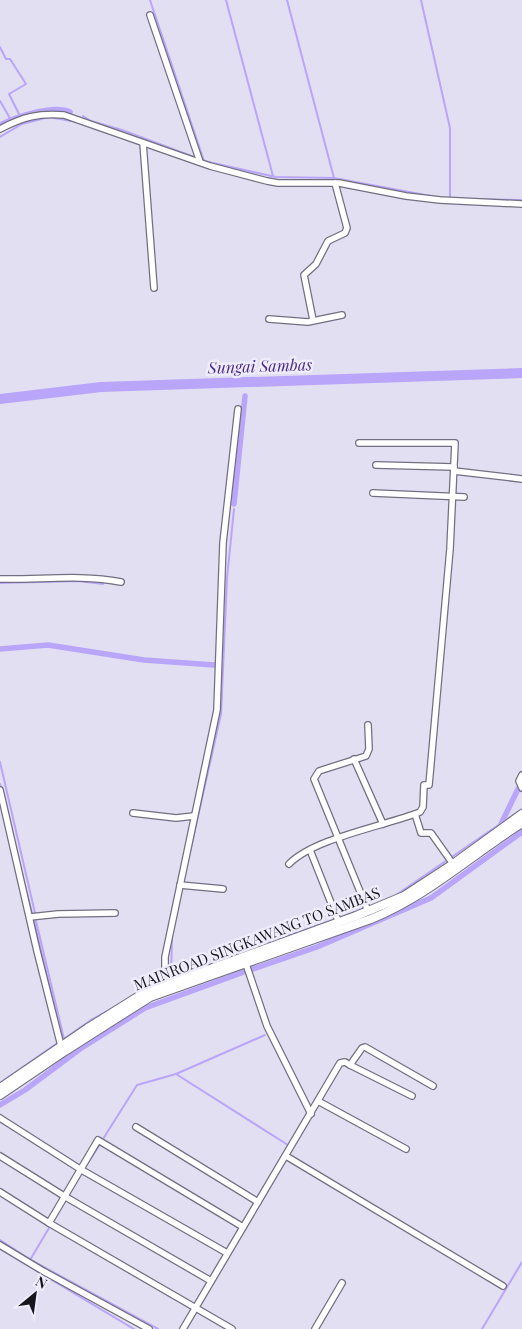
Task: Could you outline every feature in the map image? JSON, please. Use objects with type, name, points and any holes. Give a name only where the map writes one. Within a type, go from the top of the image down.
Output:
[{"type":"highway","name":"MAINROAD SINGKAWANG TO SAMBAS","points":[[0,1095],[136,998],[168,983],[371,919],[403,904],[432,887],[517,823],[522,814]]},
{"type":"highway","name":"MAINROAD SINGKAWANG TO SAMBAS","points":[[0,1088],[61,1046],[150,997],[246,964],[273,950],[404,896],[517,823]]},
{"type":"street","points":[[150,15],[200,162]]},
{"type":"street","points":[[0,129],[32,115],[64,115],[200,162],[267,181],[349,184],[406,196],[440,200],[522,204]]},
{"type":"street","points":[[143,143],[154,288]]},
{"type":"street","points":[[312,320],[304,275],[316,264],[328,241],[345,233],[348,228],[335,183]]},
{"type":"street","points":[[269,319],[308,322],[342,314]]},
{"type":"street","points":[[168,983],[165,973],[165,957],[217,710],[223,543],[238,409]]},
{"type":"street","points":[[289,864],[299,855],[338,838],[420,812],[423,807],[424,785],[429,785],[450,549],[455,443],[359,443]]},
{"type":"street","points":[[376,465],[454,469],[522,478]]},
{"type":"street","points":[[373,493],[464,497]]},
{"type":"street","points":[[0,580],[72,578],[106,579],[121,582]]},
{"type":"street","points":[[368,726],[368,754],[319,771],[314,776],[368,912]]},
{"type":"street","points":[[354,759],[383,824]]},
{"type":"street","points":[[522,775],[519,781],[522,788]]},
{"type":"street","points":[[0,790],[61,1046]]},
{"type":"street","points":[[133,813],[176,818],[194,816]]},
{"type":"street","points":[[415,814],[421,834],[431,834],[453,864]]},
{"type":"street","points":[[310,850],[339,923]]},
{"type":"street","points":[[180,885],[223,889]]},
{"type":"street","points":[[333,908],[361,896]]},
{"type":"street","points":[[30,918],[58,914],[116,913]]},
{"type":"street","points":[[246,964],[267,1026],[311,1114]]},
{"type":"street","points":[[350,1065],[360,1050],[365,1048],[433,1086]]},
{"type":"street","points":[[183,1329],[340,1062],[345,1062],[412,1096]]},
{"type":"street","points":[[318,1101],[406,1149]]},
{"type":"street","points":[[0,1118],[80,1169],[227,1254]]},
{"type":"street","points":[[136,1127],[258,1202]]},
{"type":"street","points":[[49,1223],[98,1140],[242,1227]]},
{"type":"street","points":[[0,1156],[64,1196],[211,1281]]},
{"type":"street","points":[[286,1156],[503,1286]]},
{"type":"street","points":[[0,1192],[49,1223],[232,1329]]},
{"type":"street","points":[[0,1245],[148,1329]]},
{"type":"street","points":[[315,1329],[342,1283]]},
{"type":"waterway","points":[[150,0],[204,161],[276,177],[334,178],[436,197]]},
{"type":"waterway","points":[[226,0],[273,176]]},
{"type":"waterway","points":[[287,0],[334,178]]},
{"type":"waterway","points":[[421,0],[450,128],[450,198]]},
{"type":"waterway","points":[[0,47],[6,59],[10,59],[26,84],[9,94],[20,116]]},
{"type":"waterway","points":[[0,101],[11,120]]},
{"type":"waterway","points":[[0,125],[15,118],[45,110],[70,112]]},
{"type":"waterway","points":[[83,116],[91,121],[122,130],[194,157]]},
{"type":"waterway","points":[[0,137],[22,124],[49,117],[71,121]]},
{"type":"waterway","points":[[467,199],[522,200]]},
{"type":"waterway","name":"Sungai Sambas","points":[[0,399],[101,387],[522,373]]},
{"type":"waterway","points":[[234,504],[245,396]]},
{"type":"waterway","points":[[190,852],[221,714],[227,578],[234,509]]},
{"type":"waterway","points":[[0,583],[79,581],[103,584]]},
{"type":"waterway","points":[[0,649],[48,645],[144,660],[214,665]]},
{"type":"waterway","points":[[0,762],[35,913]]},
{"type":"waterway","points":[[0,784],[1,789]]},
{"type":"waterway","points":[[501,824],[518,789]]},
{"type":"waterway","points":[[396,895],[522,809]]},
{"type":"waterway","points":[[250,970],[317,947],[431,898],[522,832]]},
{"type":"waterway","points":[[25,886],[32,913]]},
{"type":"waterway","points":[[342,917],[362,909]]},
{"type":"waterway","points":[[235,956],[333,920]]},
{"type":"waterway","points":[[34,921],[57,1018]]},
{"type":"waterway","points":[[36,921],[64,1039],[91,1020],[115,1007]]},
{"type":"waterway","points":[[171,978],[172,936]]},
{"type":"waterway","points":[[0,1105],[25,1090],[80,1049],[145,1008],[244,972]]},
{"type":"waterway","points":[[265,1035],[176,1074],[288,1145]]},
{"type":"waterway","points":[[0,1083],[56,1044]]},
{"type":"waterway","points":[[103,1139],[137,1085],[176,1074]]},
{"type":"waterway","points":[[85,1167],[99,1146]]},
{"type":"waterway","points":[[30,1260],[49,1228]]},
{"type":"waterway","points":[[0,1240],[31,1260],[158,1329]]},
{"type":"waterway","points":[[0,1249],[134,1329]]},
{"type":"waterway","points":[[482,1329],[522,1262]]}]
